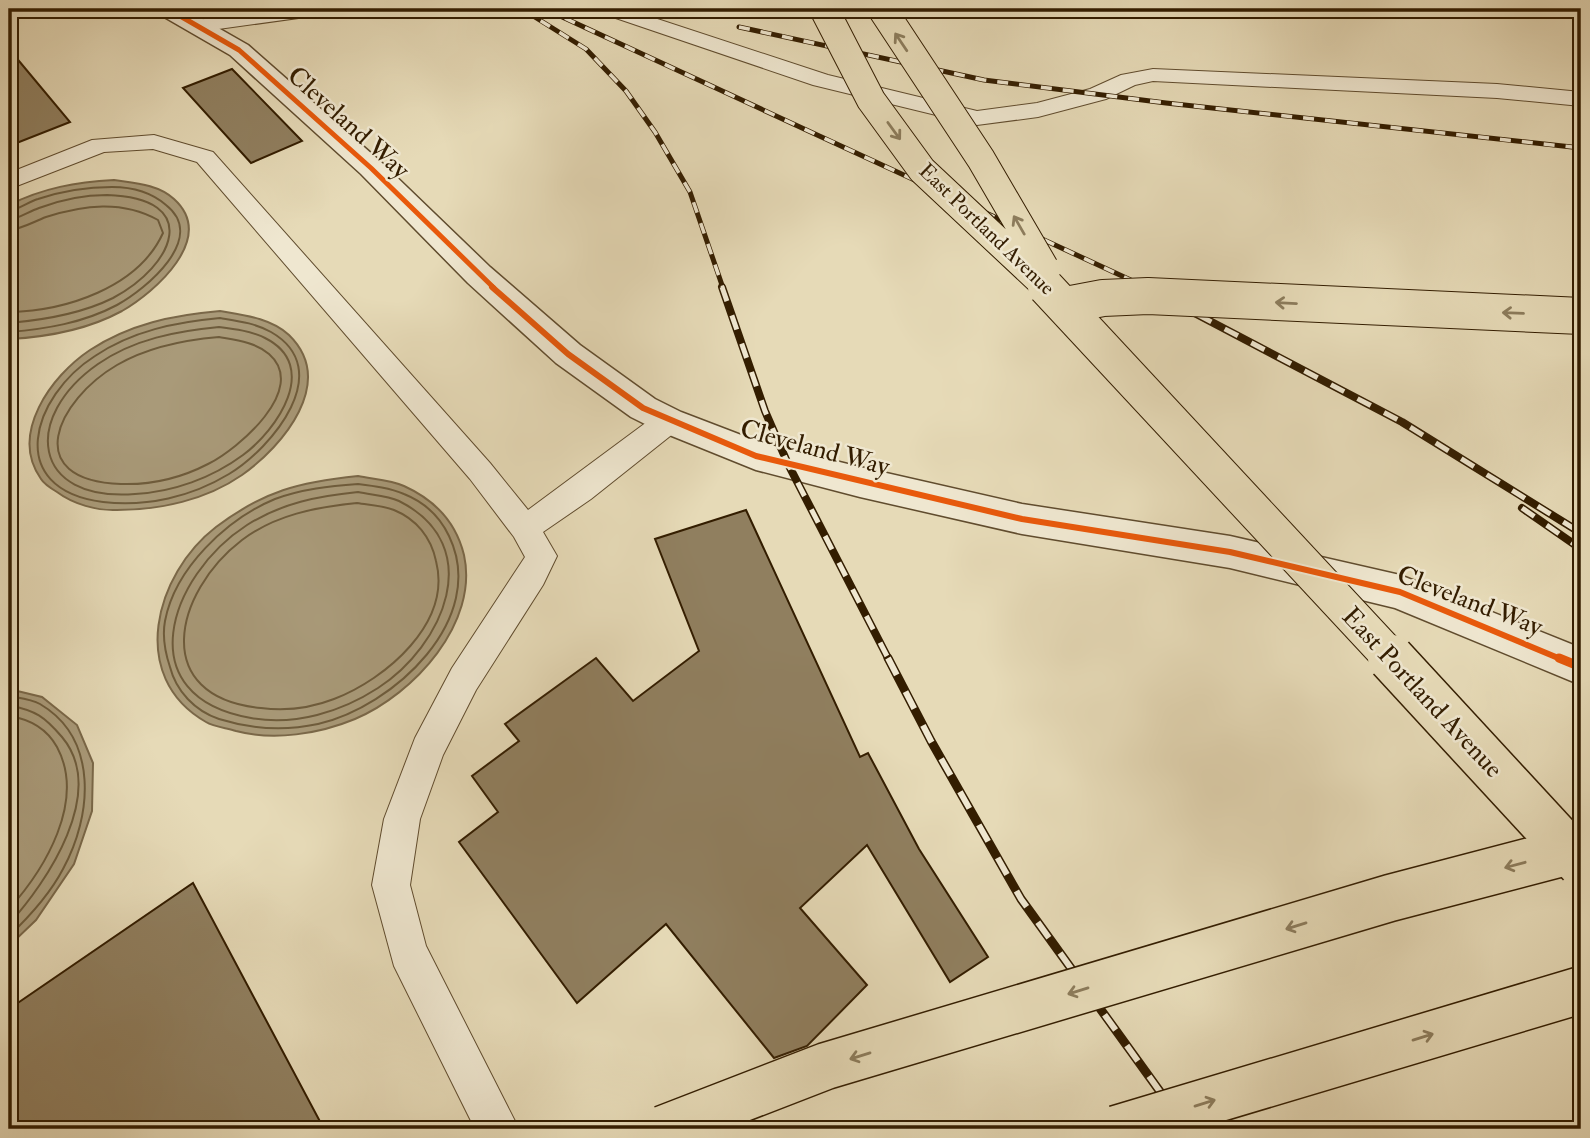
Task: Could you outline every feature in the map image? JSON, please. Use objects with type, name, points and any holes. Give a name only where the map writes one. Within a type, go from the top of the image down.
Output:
[{"type":"main road","name":"East Portland Avenue","points":[[824,9],[871,100],[922,170],[1066,305],[1581,864]]},
{"type":"main road","name":"East Portland Avenue","points":[[882,9],[981,159],[1066,305]]},
{"type":"main road","points":[[1066,305],[1103,298],[1148,296],[1581,316]]},
{"type":"main road","points":[[663,1129],[826,1066],[1390,898],[1581,848]]},
{"type":"main road","points":[[1116,1129],[1581,990]]},
{"type":"street","name":"Cleveland Way","points":[[168,9],[250,59],[371,168],[479,275],[568,354],[643,408],[669,421],[756,456],[860,482],[1022,519],[1230,552],[1400,592],[1581,667]]},
{"type":"lane","points":[[197,26],[320,9]]},
{"type":"lane","points":[[608,9],[821,80],[976,118],[1038,110],[1098,94],[1129,80],[1153,75],[1497,91],[1581,99]]},
{"type":"lane","points":[[9,182],[100,145],[154,142],[205,157],[480,471],[525,528],[541,556],[533,575],[464,678],[427,750],[402,819],[391,885],[408,952],[498,1129]]},
{"type":"lane","points":[[525,528],[580,490],[669,421]]},
{"type":"water","points":[[114,180],[153,187],[174,199],[185,214],[189,230],[185,247],[176,262],[150,291],[109,318],[67,331],[9,339],[9,205],[60,187]]},
{"type":"water","points":[[220,311],[256,318],[282,329],[302,353],[308,373],[306,392],[299,412],[288,430],[258,463],[228,484],[198,497],[166,506],[133,510],[93,508],[70,500],[44,483],[32,462],[32,425],[49,390],[75,361],[105,341],[136,327],[169,318]]},
{"type":"water","points":[[358,476],[404,486],[434,505],[450,522],[464,555],[466,581],[462,606],[452,630],[419,674],[377,708],[355,719],[312,732],[281,736],[251,734],[206,722],[181,703],[166,679],[158,653],[158,625],[165,597],[178,571],[195,547],[216,527],[250,505],[300,485]]},
{"type":"water","points":[[9,689],[42,697],[77,725],[93,763],[92,811],[74,864],[36,920],[9,946]]},
{"type":"building","points":[[9,49],[70,122],[9,146]]},
{"type":"building","points":[[232,69],[302,141],[251,163],[183,88]]},
{"type":"building","points":[[746,510],[860,757],[868,753],[919,849],[988,957],[950,982],[867,845],[800,908],[867,985],[807,1046],[774,1058],[666,924],[577,1003],[459,842],[498,812],[472,776],[519,741],[505,724],[596,658],[633,701],[699,651],[655,539]]},
{"type":"building","points":[[193,883],[324,1129],[9,1129],[9,1009]]},
{"type":"railway","points":[[522,9],[586,49],[626,91],[655,132],[690,192],[723,288]]},
{"type":"railway","points":[[545,9],[1148,288]]},
{"type":"railway","points":[[739,27],[984,80],[1166,103],[1581,148]]},
{"type":"railway","points":[[722,287],[765,411],[788,464],[889,660]]},
{"type":"railway","points":[[1145,287],[1402,422],[1581,533]]},
{"type":"railway","points":[[1522,508],[1581,549]]},
{"type":"railway","points":[[888,658],[931,741],[1021,899],[1187,1129]]},
{"type":"cycle path","points":[[168,9],[239,50],[371,168],[479,275],[568,354],[643,408],[669,421],[756,456],[860,482],[1022,519],[1230,552],[1400,592],[1581,667]]}]
